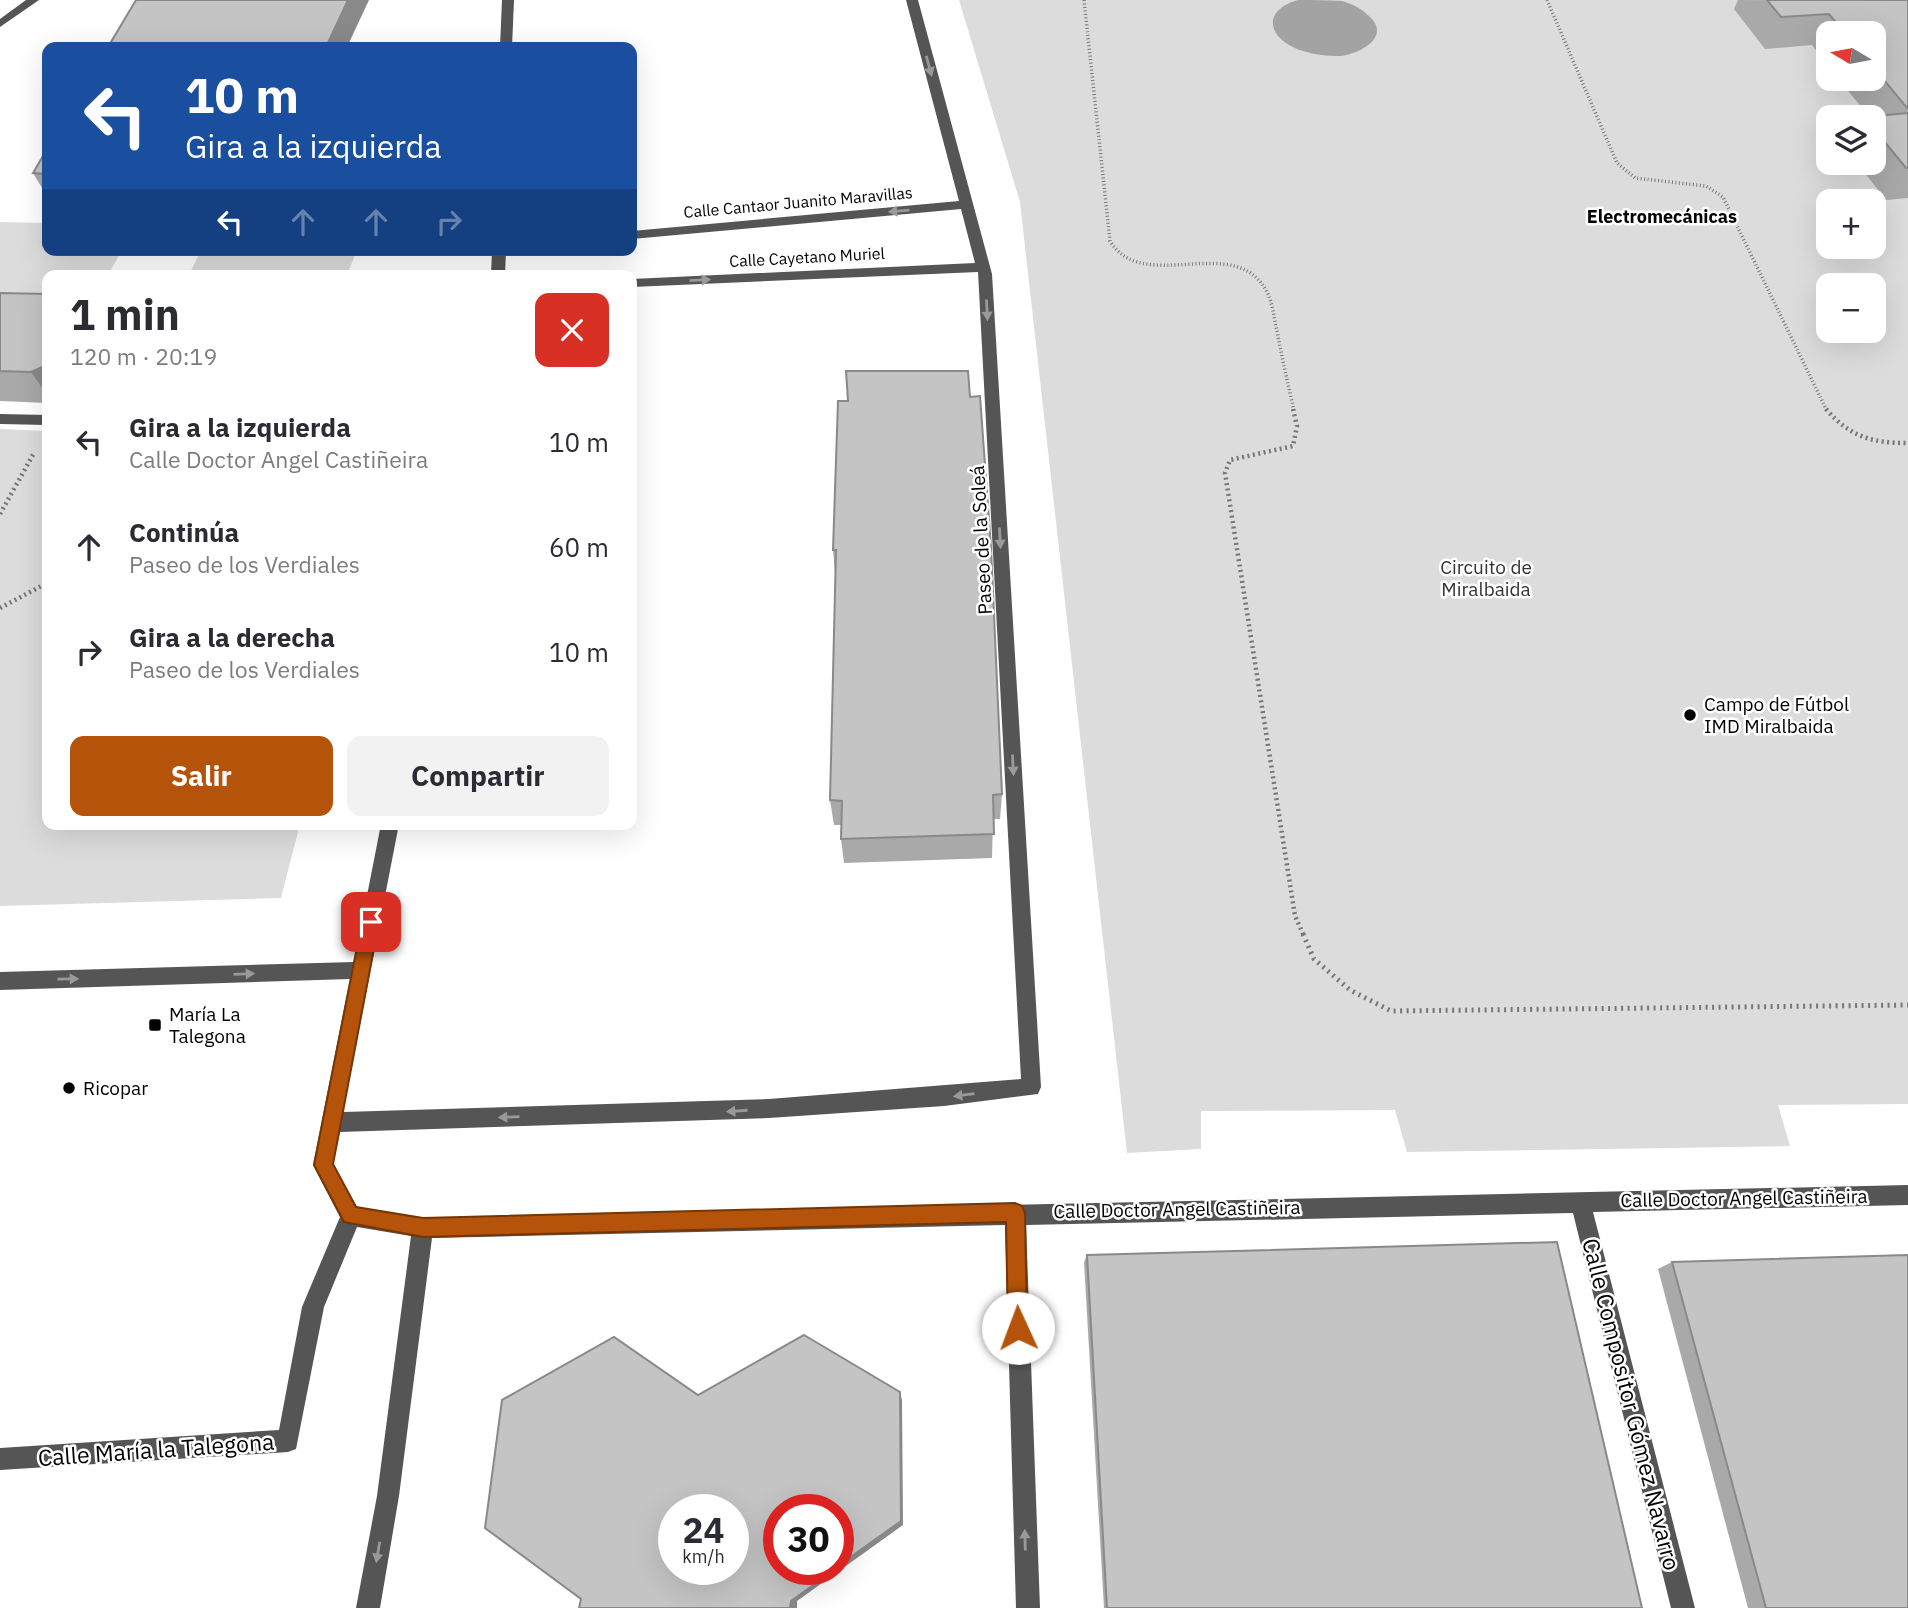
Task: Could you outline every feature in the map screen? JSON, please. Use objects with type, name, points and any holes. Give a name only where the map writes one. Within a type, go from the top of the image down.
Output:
[{"type":"street","points":[[0,24],[33,0]]},
{"type":"street","points":[[506,42],[508,0]]},
{"type":"street","name":"Paseo de la Soleá","points":[[332,1122],[716,1112],[945,1097],[1031,1087],[984,267],[912,0]]},
{"type":"street","name":"Calle Cantaor Juanito Maravillas","points":[[637,235],[967,204]]},
{"type":"street","name":"Calle Cayetano Muriel","points":[[637,283],[984,267]]},
{"type":"street","points":[[0,419],[42,420]]},
{"type":"street","points":[[351,1216],[323,1165],[389,830]]},
{"type":"street","points":[[0,981],[361,970]]},
{"type":"street","name":"Calle Doctor Angel Castiñeira","points":[[351,1216],[423,1227],[1908,1195]]},
{"type":"street","name":"Calle Compositor Gómez Navarro","points":[[1580,1201],[1683,1608]]},
{"type":"street","points":[[1015,1213],[1028,1608]]},
{"type":"street","name":"Calle María la Talegona","points":[[0,1459],[288,1441],[313,1307],[351,1216]]},
{"type":"street","points":[[368,1608],[388,1496],[423,1227]]},
{"type":"path","points":[[1084,0],[1113,253],[1126,262],[1139,264],[1215,263],[1241,268],[1260,281],[1269,295],[1297,426],[1293,446],[1278,453],[1248,453],[1230,460],[1226,473],[1294,916],[1314,960],[1350,990],[1391,1011],[1908,1005]]},
{"type":"path","points":[[1547,0],[1617,163],[1635,178],[1706,186],[1723,197],[1826,410],[1842,429],[1862,440],[1908,443]]},
{"type":"path","points":[[0,514],[40,442]]},
{"type":"path","points":[[0,607],[42,586]]},
{"type":"green space","name":"Circuito de Miralbaida","points":[[959,0],[1908,0],[1908,1104],[1778,1105],[1790,1146],[1407,1152],[1395,1110],[1201,1111],[1201,1149],[1127,1153],[1020,202]]},
{"type":"green space","points":[[0,222],[42,223],[42,256],[119,256],[111,270],[42,270],[42,301],[0,300]]},
{"type":"green space","points":[[198,256],[355,256],[349,270],[191,270]]},
{"type":"green space","points":[[0,429],[42,431],[42,830],[298,830],[281,898],[0,906]]},
{"type":"shaded area","points":[[1298,0],[1342,1],[1354,5],[1376,24],[1375,38],[1364,48],[1340,56],[1294,48],[1279,37],[1273,23],[1279,10]]},
{"type":"building","points":[[136,0],[348,0],[328,42],[111,42]]},
{"type":"building","points":[[1767,0],[1908,0],[1908,109],[1886,82],[1886,21],[1835,21],[1829,14],[1781,17]]},
{"type":"building","points":[[1908,113],[1908,168],[1886,144],[1886,115]]},
{"type":"building","points":[[42,158],[42,174],[33,173]]},
{"type":"building","points":[[0,293],[42,294],[42,367],[31,372],[0,371]]},
{"type":"building","points":[[846,371],[968,371],[970,397],[980,396],[991,547],[1002,794],[993,795],[994,834],[841,839],[842,801],[830,800],[838,401],[848,401]]},
{"type":"building","points":[[1557,1242],[1642,1608],[1107,1608],[1087,1255]]},
{"type":"building","points":[[1908,1255],[1908,1608],[1766,1608],[1672,1262]]},
{"type":"building","points":[[804,1335],[900,1392],[901,1521],[854,1555],[854,1494],[763,1494],[763,1585],[813,1585],[791,1601],[790,1608],[579,1608],[581,1599],[485,1528],[502,1400],[614,1337],[698,1395]]},
{"type":"place","name":"Campo de Fútbol IMD Miralbaida","points":[[1690,715]]},
{"type":"place","name":"María La Talegona","points":[[155,1025]]},
{"type":"place","name":"Ricopar","points":[[69,1088]]},
{"type":"district","name":"Electromecánicas","points":[[1662,216]]},
{"type":"route","points":[[371,922],[323,1165],[351,1216],[423,1227],[1015,1213],[1018,1328]]}]
